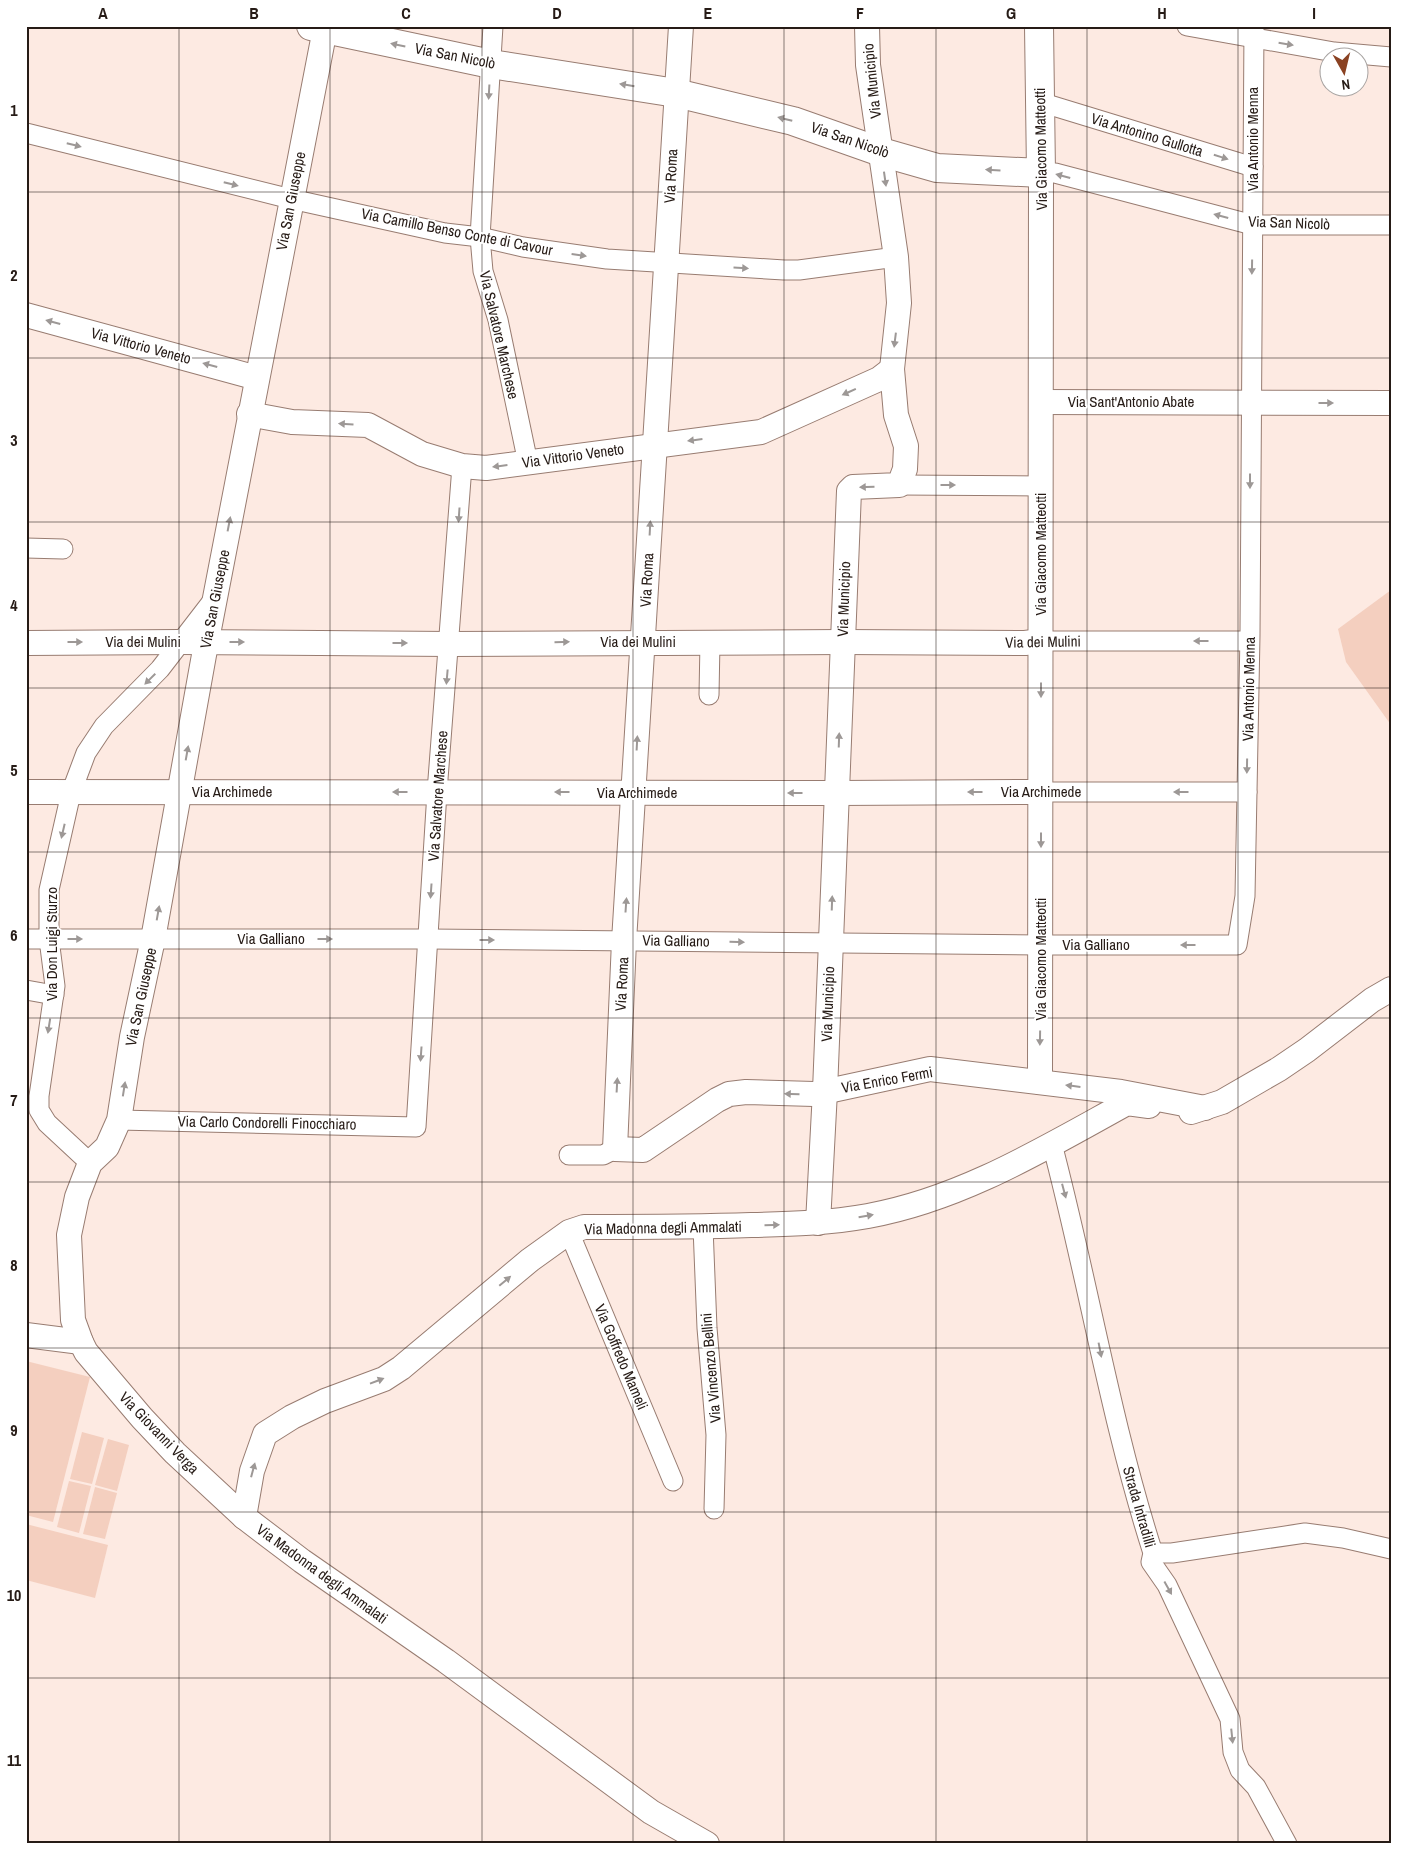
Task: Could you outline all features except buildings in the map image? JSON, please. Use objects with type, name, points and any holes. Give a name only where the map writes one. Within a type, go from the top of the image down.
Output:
[{"type":"main road","name":"Via Giacomo Matteotti","points":[[1039,26],[1041,173]]},
{"type":"main road","name":"Via San Nicolò","points":[[323,27],[491,64],[676,93],[793,121],[881,152],[937,168],[1041,173]]},
{"type":"street","name":"Via Salvatore Marchese","points":[[493,26],[480,237],[483,271],[498,320],[528,463]]},
{"type":"street","name":"Via Roma","points":[[615,1141],[624,941],[681,26]]},
{"type":"street","name":"Via Municipio","points":[[818,1223],[849,491],[853,487],[899,485],[905,469],[906,446],[896,415],[892,370],[899,303],[896,257],[868,65],[867,26]]},
{"type":"street","points":[[1187,26],[1254,33],[1334,52],[1391,57]]},
{"type":"street","name":"Via San Giuseppe","points":[[90,1163],[107,1147],[119,1120],[132,1037],[153,939],[256,378],[323,27]]},
{"type":"street","name":"Via Antonio Menna","points":[[1236,945],[1245,896],[1254,33]]},
{"type":"street","name":"Via Antonino Gullotta","points":[[1040,102],[1253,167]]},
{"type":"street","name":"Via Camillo Benso Conte di Cavour","points":[[26,133],[291,199],[445,233],[480,237],[532,248],[607,259],[799,270],[896,257]]},
{"type":"street","name":"Via San Nicolò","points":[[1041,173],[1055,173],[1253,225],[1391,225]]},
{"type":"street","name":"Via Giacomo Matteotti","points":[[1040,1082],[1041,173]]},
{"type":"street","name":"Via Vittorio Veneto","points":[[26,315],[256,378]]},
{"type":"street","name":"Via Vittorio Veneto","points":[[250,414],[292,422],[368,425],[422,454],[462,466],[486,468],[655,444],[761,432],[880,379],[892,370]]},
{"type":"street","name":"Via Sant'Antonio Abate","points":[[1041,402],[1391,403]]},
{"type":"street","name":"Via Salvatore Marchese","points":[[416,1126],[437,792],[450,644],[462,466]]},
{"type":"street","points":[[899,485],[1041,486]]},
{"type":"street","points":[[26,548],[63,549]]},
{"type":"street","name":"Via Don Luigi Sturzo","points":[[90,1163],[47,1123],[39,1110],[38,1096],[55,986],[49,939],[49,890],[72,793],[86,753],[104,726],[160,669],[215,598]]},
{"type":"street","name":"Via dei Mulini","points":[[26,643],[450,644],[1249,641]]},
{"type":"street","points":[[709,695],[710,642]]},
{"type":"street","name":"Via Archimede","points":[[26,792],[1247,792]]},
{"type":"street","name":"Via Galliano","points":[[26,939],[428,939],[830,944],[1236,945]]},
{"type":"street","points":[[818,1223],[869,1216],[961,1189],[1003,1170],[1128,1103],[1188,1113],[1222,1102],[1280,1069],[1372,1000],[1391,989]]},
{"type":"street","points":[[26,990],[54,995]]},
{"type":"street","name":"Via Enrico Fermi","points":[[615,1141],[643,1150],[717,1100],[729,1094],[746,1092],[814,1094],[930,1069],[1122,1092],[1205,1108]]},
{"type":"street","name":"Via Carlo Condorelli Finocchiaro","points":[[119,1120],[416,1126]]},
{"type":"street","points":[[569,1155],[603,1155],[615,1141]]},
{"type":"street","name":"Strada Intradilli","points":[[1052,1144],[1073,1224],[1110,1401],[1134,1494],[1153,1553],[1151,1562],[1167,1585],[1230,1719],[1234,1752],[1240,1770],[1256,1787],[1287,1844]]},
{"type":"street","points":[[77,1331],[70,1235],[78,1197],[90,1163]]},
{"type":"street","name":"Via Madonna degli Ammalati","points":[[707,1844],[652,1812],[446,1661],[302,1561],[244,1518],[252,1471],[265,1434],[292,1417],[325,1401],[384,1378],[401,1368],[530,1260],[569,1232],[584,1227],[703,1227],[818,1223]]},
{"type":"street","name":"Via Vincenzo Bellini","points":[[703,1227],[707,1328],[716,1435],[714,1509]]},
{"type":"street","name":"Via Goffredo Mameli","points":[[569,1232],[673,1481]]},
{"type":"street","points":[[26,1329],[77,1331]]},
{"type":"street","points":[[26,1334],[77,1331]]},
{"type":"street","name":"Via Giovanni Verga","points":[[77,1331],[86,1352],[147,1423],[244,1518]]},
{"type":"street","points":[[1153,1553],[1181,1552],[1305,1533],[1343,1538],[1391,1549]]},
{"type":"shaded area","points":[[1391,590],[1391,725],[1346,662],[1338,629]]},
{"type":"shaded area","points":[[26,1361],[90,1377],[53,1522],[26,1515]]},
{"type":"shaded area","points":[[82,1432],[104,1438],[92,1484],[70,1479]]},
{"type":"shaded area","points":[[108,1439],[129,1445],[117,1491],[95,1485]]},
{"type":"shaded area","points":[[69,1481],[91,1486],[79,1533],[57,1527]]},
{"type":"shaded area","points":[[95,1487],[117,1493],[105,1539],[83,1534]]},
{"type":"shaded area","points":[[26,1524],[108,1545],[95,1598],[26,1580]]}]
